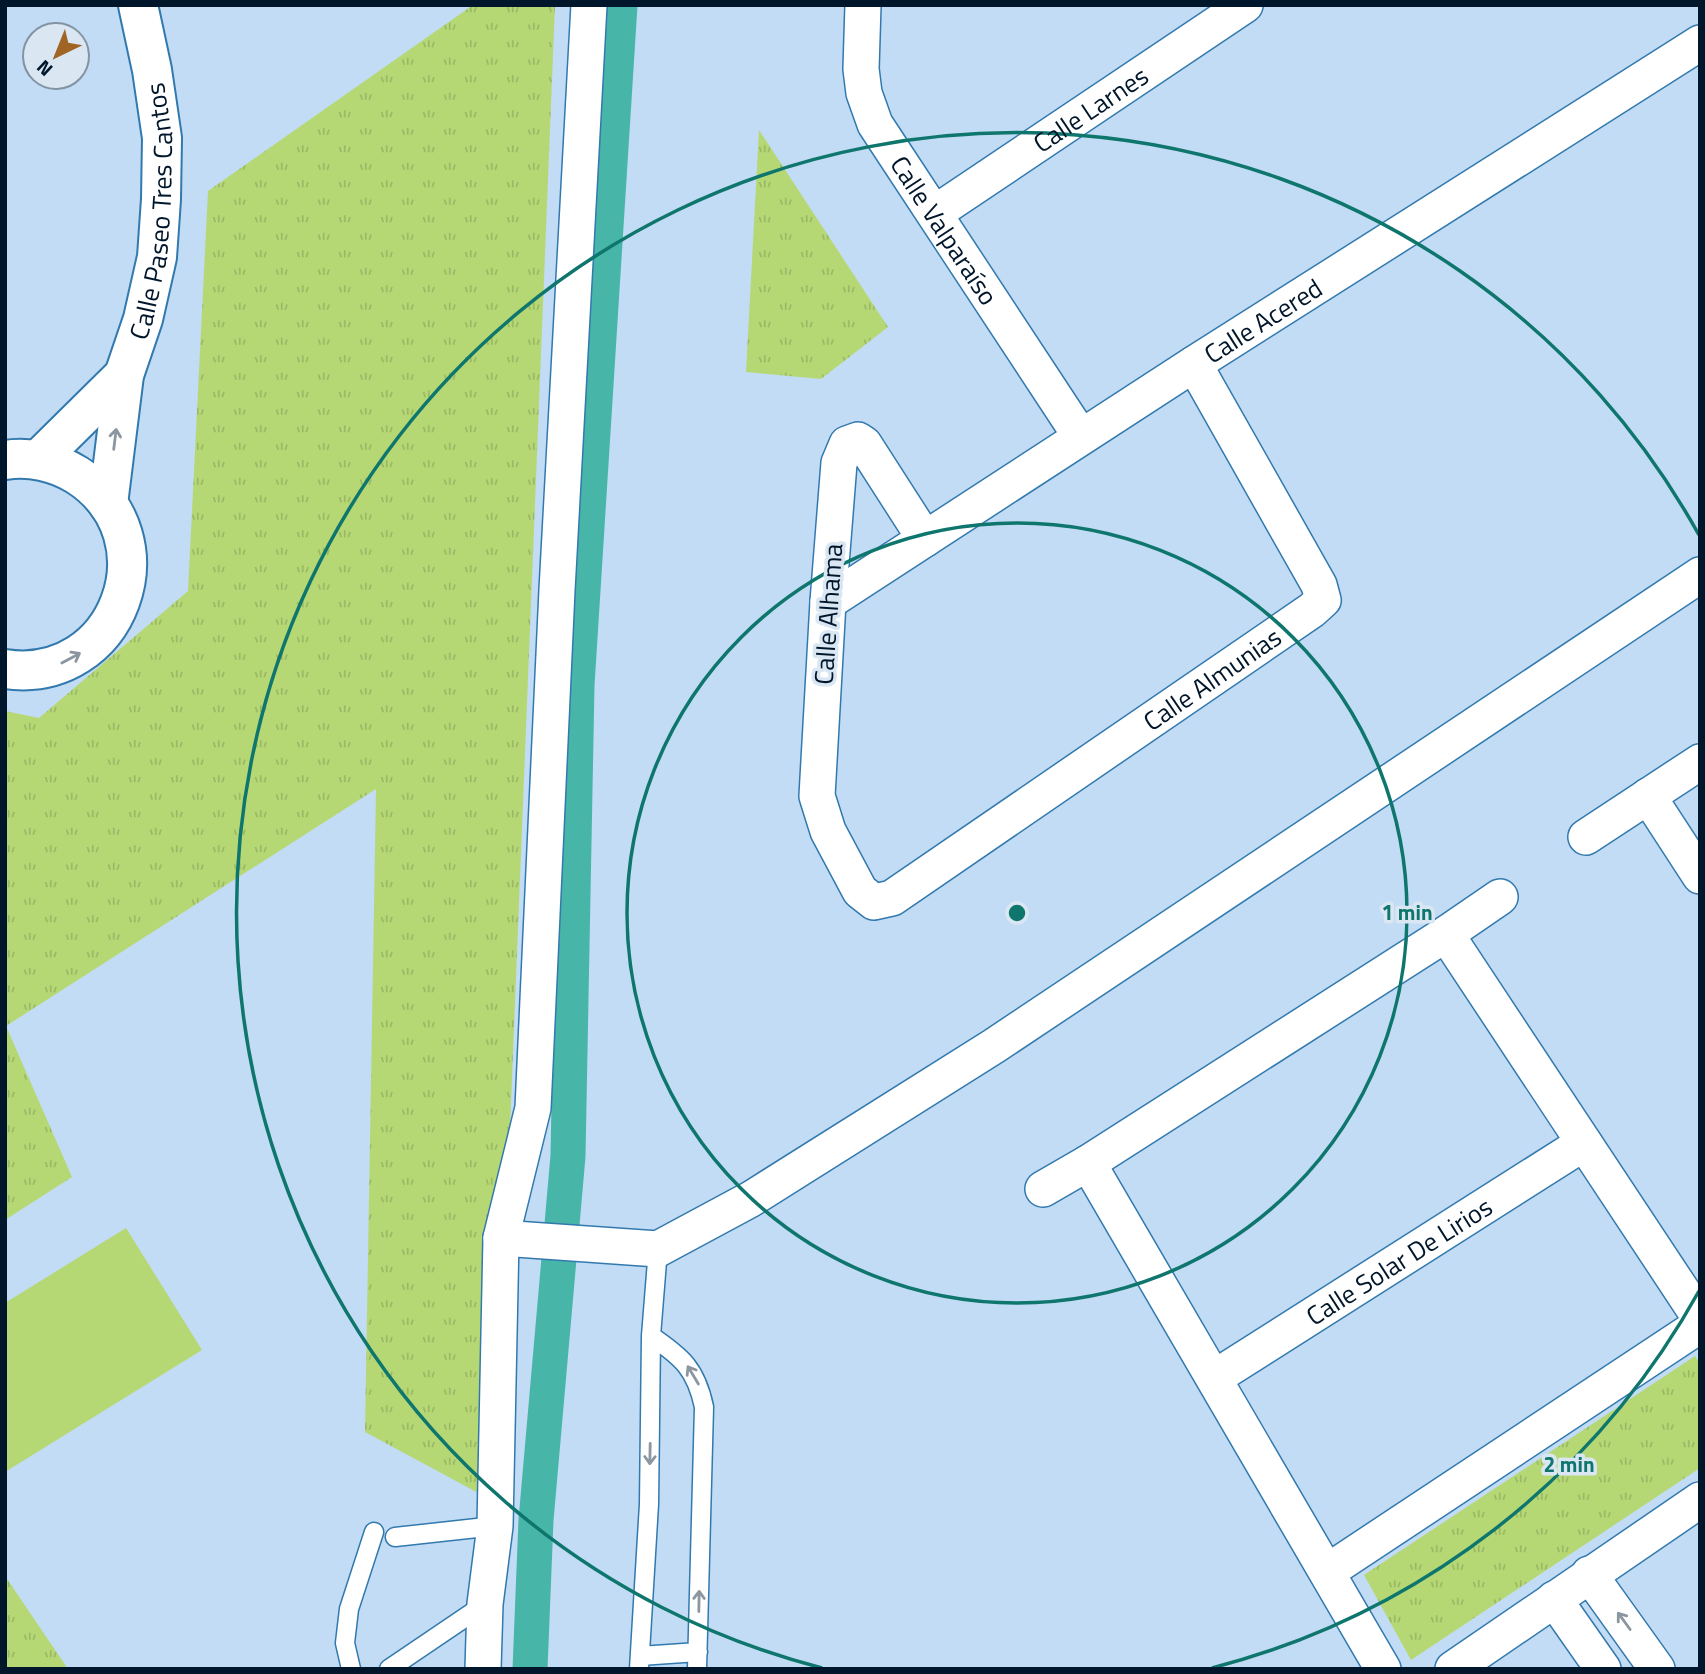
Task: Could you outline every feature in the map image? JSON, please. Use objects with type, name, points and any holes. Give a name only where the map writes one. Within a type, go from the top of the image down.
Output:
[{"type":"street","name":"Calle Paseo Tres Cantos","points":[[108,504],[124,375],[143,319],[157,257],[161,199],[162,138],[152,70],[138,5]]},
{"type":"street","points":[[483,1669],[485,1604],[495,1526],[501,1238],[533,1108],[557,590],[590,5]]},
{"type":"street","name":"Calle Valparaíso","points":[[863,5],[861,69],[864,93],[875,124],[1081,437]]},
{"type":"street","name":"Calle Larnes","points":[[935,213],[1245,5]]},
{"type":"street","name":"Calle Acered","points":[[828,602],[1194,364],[1700,43]]},
{"type":"street","name":"Calle Almunias","points":[[874,902],[892,898],[1323,600],[1320,585],[1194,364]]},
{"type":"street","name":"Calle Paseo Tres Cantos","points":[[22,460],[65,435],[124,375]]},
{"type":"street","name":"Calle Alhama","points":[[874,902],[860,891],[828,831],[817,796],[839,463],[847,444],[858,440],[864,444],[925,539]]},
{"type":"street","points":[[5,669],[23,672],[49,668],[72,659],[93,644],[110,624],[121,602],[127,577],[127,551],[121,526],[108,504],[88,482],[64,467],[22,460]]},
{"type":"street","points":[[501,1238],[644,1248],[751,1199],[993,1046],[1700,575]]},
{"type":"street","points":[[1586,837],[1700,762]]},
{"type":"street","points":[[1648,796],[1700,876]]},
{"type":"street","points":[[1043,1189],[1088,1163],[1500,897]]},
{"type":"street","points":[[1446,934],[1700,1318]]},
{"type":"street","name":"Calle Solar De Lirios","points":[[1214,1378],[1584,1143]]},
{"type":"street","points":[[1088,1163],[1383,1669]]},
{"type":"street","points":[[1327,1572],[1700,1325]]},
{"type":"street","points":[[1453,1669],[1700,1500]]},
{"type":"street","points":[[1590,1574],[1657,1669]]},
{"type":"street","points":[[1553,1599],[1603,1669]]},
{"type":"lane","points":[[644,1248],[652,1336],[649,1504],[640,1662],[698,1660],[704,1407],[700,1386],[690,1368],[652,1336]]},
{"type":"lane","points":[[395,1537],[495,1526]]},
{"type":"lane","points":[[351,1669],[345,1643],[349,1609],[374,1532]]},
{"type":"lane","points":[[389,1669],[485,1604]]},
{"type":"green space","points":[[473,5],[555,5],[495,1502],[365,1432],[376,789],[6,1026],[72,1177],[5,1220],[5,711],[39,718],[188,591],[208,191]]},
{"type":"green space","points":[[759,130],[888,327],[821,379],[746,372]]},
{"type":"green space","points":[[126,1228],[202,1350],[5,1472],[5,1303]]},
{"type":"green space","points":[[1695,1356],[1700,1364],[1700,1468],[1411,1660],[1364,1575]]},
{"type":"green space","points":[[5,1576],[68,1669],[5,1669]]},
{"type":"waterway","points":[[530,1669],[536,1520],[568,1156],[577,685],[620,5]]}]
